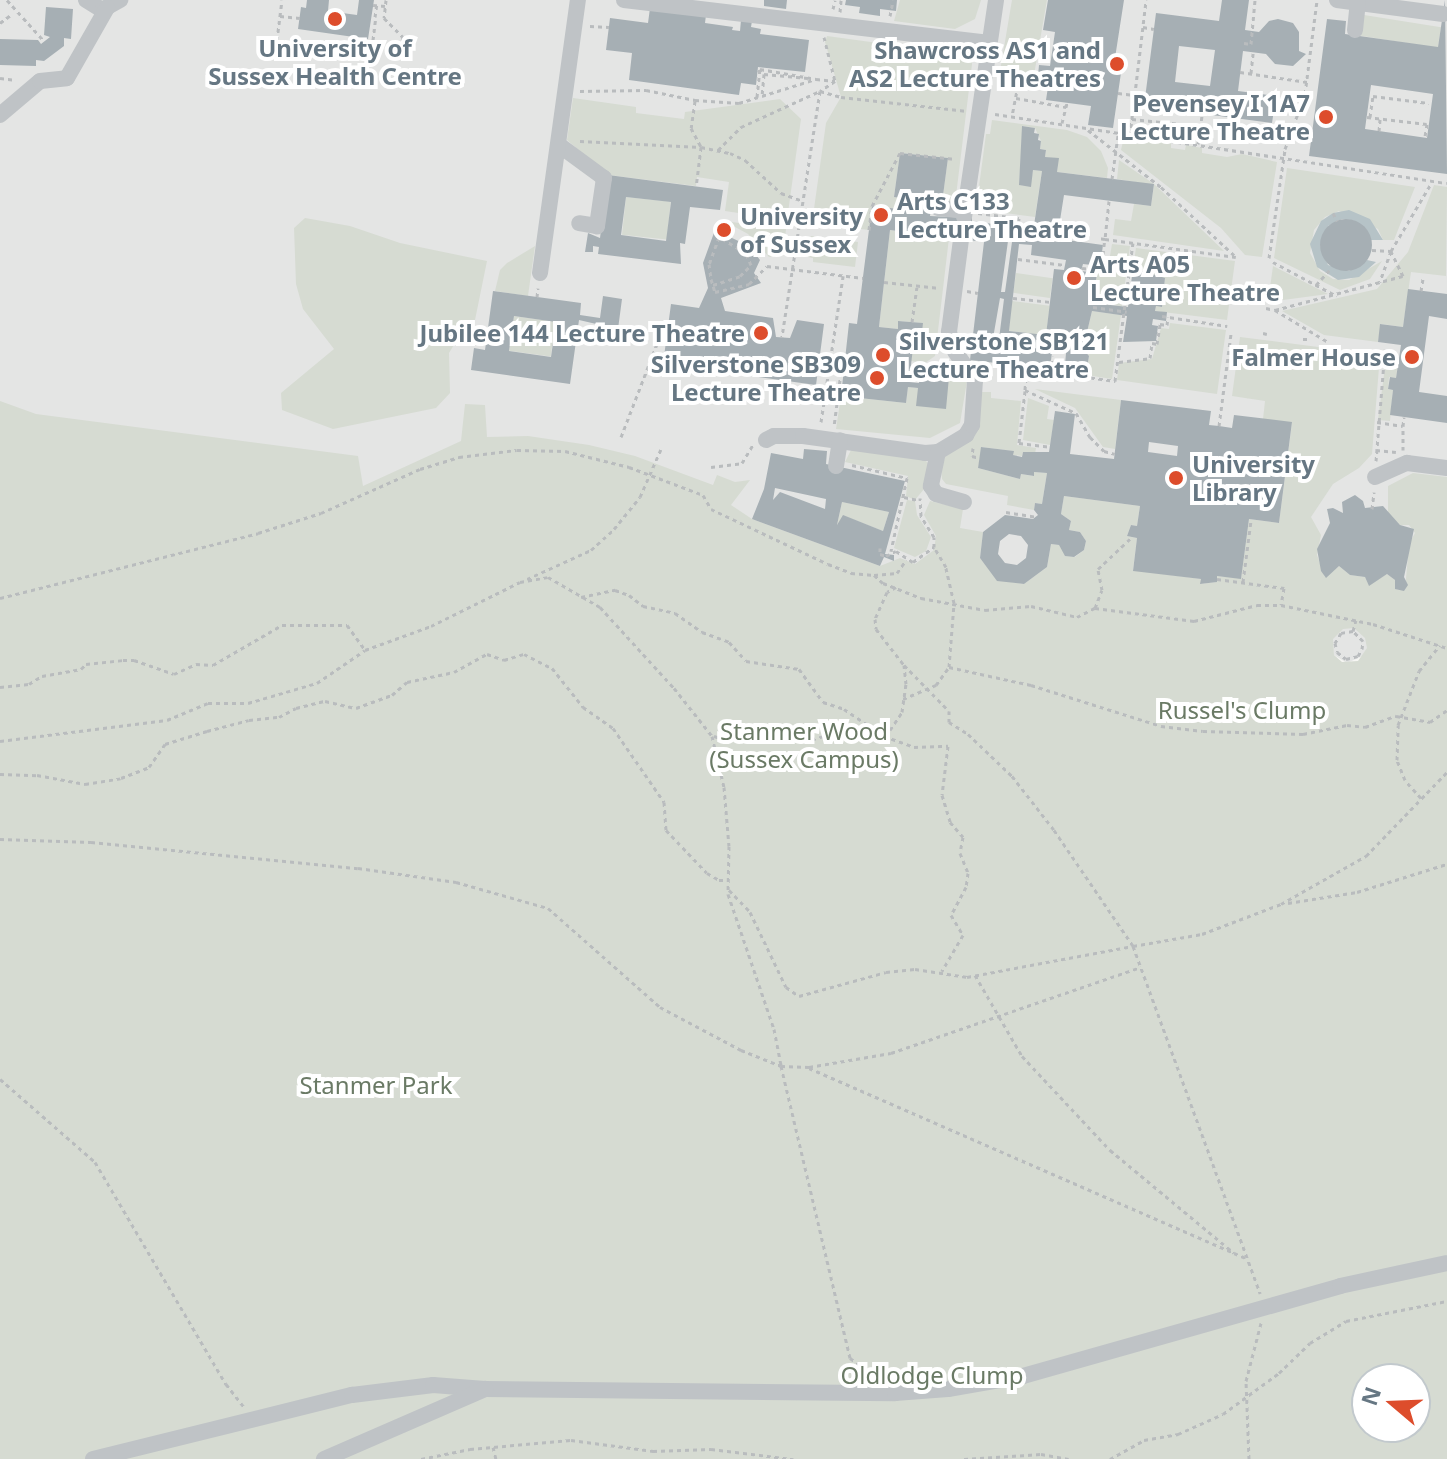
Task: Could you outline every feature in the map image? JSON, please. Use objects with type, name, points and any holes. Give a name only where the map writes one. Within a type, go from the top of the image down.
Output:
[{"type":"street","points":[[540,278],[564,148],[566,85],[578,0]]},
{"type":"street","points":[[624,0],[989,43]]},
{"type":"street","points":[[938,208],[969,214],[978,112],[996,0]]},
{"type":"street","points":[[1337,0],[1443,14]]},
{"type":"street","points":[[1355,30],[1358,3]]},
{"type":"street","points":[[1,111],[40,81],[67,78],[102,4]]},
{"type":"street","points":[[564,148],[604,178],[597,226],[579,223]]},
{"type":"street","points":[[761,439],[786,435],[938,452],[970,431],[976,386],[973,373],[950,339],[961,239]]},
{"type":"street","points":[[831,439],[836,464]]},
{"type":"street","points":[[938,452],[931,486],[936,494],[964,502]]},
{"type":"street","points":[[1375,477],[1407,463],[1447,468]]},
{"type":"street","points":[[93,1459],[352,1395],[433,1385],[466,1385],[485,1389],[930,1392],[1023,1376],[1265,1307],[1447,1263]]},
{"type":"street","points":[[433,1385],[437,1410]]},
{"type":"street","points":[[324,1459],[485,1389]]},
{"type":"path","points":[[7,0],[44,41]]},
{"type":"path","points":[[277,40],[282,0]]},
{"type":"path","points":[[384,18],[386,0]]},
{"type":"path","points":[[835,0],[833,10],[840,11]]},
{"type":"path","points":[[891,9],[893,0]]},
{"type":"path","points":[[1130,135],[1146,0]]},
{"type":"path","points":[[1244,43],[1251,44],[1255,0]]},
{"type":"path","points":[[1269,258],[1284,156],[1307,82],[1317,0]]},
{"type":"path","points":[[372,48],[375,4],[385,6]]},
{"type":"path","points":[[0,23],[12,14]]},
{"type":"path","points":[[280,16],[300,18]]},
{"type":"path","points":[[374,17],[384,18],[403,37],[400,53]]},
{"type":"path","points":[[574,25],[609,27]]},
{"type":"path","points":[[827,26],[823,42],[835,81]]},
{"type":"path","points":[[1143,27],[1154,29]]},
{"type":"path","points":[[1251,73],[1253,53]]},
{"type":"path","points":[[759,70],[764,74],[835,81]]},
{"type":"path","points":[[759,70],[816,79]]},
{"type":"path","points":[[759,70],[759,97]]},
{"type":"path","points":[[1240,72],[1307,82]]},
{"type":"path","points":[[759,97],[764,74]]},
{"type":"path","points":[[566,85],[575,91],[646,90],[695,100],[739,103],[816,79]]},
{"type":"path","points":[[983,79],[1018,85],[1012,116]]},
{"type":"path","points":[[718,150],[741,127],[835,81]]},
{"type":"path","points":[[820,91],[841,97],[1062,123],[1088,130],[1284,156],[1447,183]]},
{"type":"path","points":[[782,337],[820,91]]},
{"type":"path","points":[[1118,93],[1135,95]]},
{"type":"path","points":[[1425,137],[1427,124],[1368,117],[1373,96],[1429,103]]},
{"type":"path","points":[[1016,98],[1066,105],[1062,123]]},
{"type":"path","points":[[695,100],[691,128],[701,147],[696,186]]},
{"type":"path","points":[[1198,144],[1202,114]]},
{"type":"path","points":[[1379,131],[1380,118]]},
{"type":"path","points":[[1132,119],[1200,126]]},
{"type":"path","points":[[1088,130],[1161,187],[1236,257],[1098,238]]},
{"type":"path","points":[[1112,179],[1118,134]]},
{"type":"path","points":[[564,148],[594,139],[718,150],[745,160],[781,193],[803,201]]},
{"type":"path","points":[[869,230],[872,206],[900,153],[972,161]]},
{"type":"path","points":[[1373,171],[1374,164]]},
{"type":"path","points":[[1379,283],[1391,251],[1432,180]]},
{"type":"path","points":[[1082,268],[1101,270],[1109,201]]},
{"type":"path","points":[[1333,213],[1337,221]]},
{"type":"path","points":[[969,214],[1019,218],[1017,237]]},
{"type":"path","points":[[713,285],[740,276],[751,265],[746,253],[719,237],[710,256],[713,285],[715,292],[749,284],[767,266],[863,278]]},
{"type":"path","points":[[1051,372],[1115,381],[1133,243]]},
{"type":"path","points":[[1372,250],[1391,251]]},
{"type":"path","points":[[1275,310],[1403,276],[1391,251]]},
{"type":"path","points":[[1018,259],[1065,265]]},
{"type":"path","points":[[1273,262],[1337,296]]},
{"type":"path","points":[[1316,285],[1332,267]]},
{"type":"path","points":[[831,439],[829,370],[843,276]]},
{"type":"path","points":[[537,297],[540,278]]},
{"type":"path","points":[[1421,291],[1423,278]]},
{"type":"path","points":[[884,282],[978,293]]},
{"type":"path","points":[[912,322],[918,285]]},
{"type":"path","points":[[1013,298],[1050,302]]},
{"type":"path","points":[[1093,307],[1126,311]]},
{"type":"path","points":[[1266,308],[1275,310],[1328,342]]},
{"type":"path","points":[[1162,316],[1227,326]]},
{"type":"path","points":[[1117,363],[1150,358],[1152,343],[1157,344],[1160,324],[1167,325],[1168,317]]},
{"type":"path","points":[[1219,426],[1231,333]]},
{"type":"path","points":[[621,437],[658,341],[666,342]]},
{"type":"path","points":[[1372,509],[1385,349]]},
{"type":"path","points":[[1050,379],[1052,356]]},
{"type":"path","points":[[934,376],[945,368]]},
{"type":"path","points":[[829,370],[841,372],[831,439]]},
{"type":"path","points":[[1026,378],[1019,443],[1050,447]]},
{"type":"path","points":[[1025,390],[1065,411],[1076,413],[1090,437],[1104,451],[1115,454]]},
{"type":"path","points":[[1403,450],[1404,417]]},
{"type":"path","points":[[1377,422],[1403,426]]},
{"type":"path","points":[[711,467],[742,463],[761,439]]},
{"type":"path","points":[[0,741],[167,720],[208,703],[248,703],[317,683],[365,650],[431,626],[591,550],[640,497],[661,449]]},
{"type":"path","points":[[0,598],[258,533],[321,513],[420,469],[459,457],[517,450],[565,451],[703,495],[711,509],[851,573],[897,573],[906,560]]},
{"type":"path","points":[[836,464],[907,478],[891,551],[886,556],[880,554],[880,548]]},
{"type":"path","points":[[918,500],[931,486]]},
{"type":"path","points":[[904,497],[918,500]]},
{"type":"path","points":[[903,699],[936,685],[949,667],[954,603],[946,567],[934,547],[934,537],[921,516],[918,500]]},
{"type":"path","points":[[1006,512],[1036,517]]},
{"type":"path","points":[[1243,582],[1251,520]]},
{"type":"path","points":[[1095,608],[1102,590],[1098,569],[1132,537]]},
{"type":"path","points":[[891,551],[913,562],[934,547]]},
{"type":"path","points":[[874,575],[921,598],[985,610],[1031,606],[1077,617],[1095,608],[1194,621],[1257,605],[1281,605],[1356,620],[1447,648]]},
{"type":"path","points":[[520,582],[548,577],[600,607],[674,688],[712,736],[724,787],[729,890],[774,1029],[850,1358],[878,1375],[885,1393]]},
{"type":"path","points":[[1217,579],[1284,588],[1281,605]]},
{"type":"path","points":[[896,587],[887,592],[875,619],[876,629],[904,665],[949,711],[949,722],[968,734],[1020,787],[1133,946],[1265,1307],[1252,1352],[1246,1398],[1249,1459]]},
{"type":"path","points":[[581,597],[608,590],[622,593],[643,606],[675,613],[702,632],[729,642],[746,661],[799,669],[823,702],[844,709],[876,731],[914,747],[948,746],[942,795],[950,822],[963,837],[960,853],[968,873],[966,887],[951,915],[963,935],[942,972]]},
{"type":"path","points":[[1353,631],[1356,620]]},
{"type":"path","points":[[0,687],[29,684],[42,676],[81,669],[86,664],[123,660],[134,660],[174,674],[196,664],[213,665],[282,625],[347,625],[365,650]]},
{"type":"path","points":[[1345,631],[1353,631],[1363,641],[1361,652],[1353,658],[1342,658],[1335,647],[1336,639],[1345,631]]},
{"type":"path","points":[[1421,798],[1405,780],[1397,760],[1401,717],[1419,671],[1440,645]]},
{"type":"path","points":[[0,774],[37,775],[85,784],[121,778],[149,767],[165,744],[207,731],[249,720],[279,717],[296,708],[325,701],[356,708],[392,695],[407,682],[454,672],[487,654],[504,660],[524,654],[552,668],[583,707],[613,728],[664,802],[666,830],[707,873],[719,880],[729,880]]},
{"type":"path","points":[[712,736],[726,740],[735,735],[746,738],[762,734],[790,736],[804,742],[839,731],[890,730],[900,719],[904,665]]},
{"type":"path","points":[[949,667],[1031,685],[1134,719],[1182,729],[1303,734],[1347,725],[1365,727],[1401,717],[1430,722],[1447,710]]},
{"type":"path","points":[[729,890],[750,912],[786,987],[799,996],[886,972],[975,975],[1202,934],[1281,904],[1366,856],[1447,772]]},
{"type":"path","points":[[0,839],[91,842],[358,868],[456,882],[548,908],[660,1007],[741,1050],[781,1066],[809,1067],[891,1053],[1141,967]]},
{"type":"path","points":[[1281,904],[1357,892],[1447,864]]},
{"type":"path","points":[[975,975],[1022,1056],[1110,1150],[1234,1253]]},
{"type":"path","points":[[809,1067],[1248,1259]]},
{"type":"path","points":[[0,1079],[95,1162],[226,1384],[254,1421]]},
{"type":"path","points":[[1110,1459],[1144,1440],[1196,1427],[1246,1398],[1310,1343],[1346,1321],[1447,1301]]},
{"type":"path","points":[[421,1459],[493,1446],[571,1440],[653,1451],[722,1450],[793,1459]]},
{"type":"path","points":[[493,1446],[496,1459]]},
{"type":"path","points":[[964,1459],[1041,1454],[1069,1459]]},
{"type":"shaded area","name":"University of Sussex","points":[[0,0],[1447,0],[1447,672],[1365,655],[1347,663],[1334,655],[1332,643],[0,621]]},
{"type":"shaded area","points":[[1349,210],[1370,219],[1383,240],[1371,240],[1366,229],[1352,220],[1342,219],[1328,226],[1320,245],[1328,265],[1349,271],[1367,260],[1376,262],[1359,277],[1338,280],[1317,267],[1310,244],[1321,221],[1333,213]]},
{"type":"green space","points":[[900,0],[981,0],[975,19],[955,29],[894,21]]},
{"type":"green space","points":[[1012,0],[1047,0],[1034,75],[1025,84],[1009,81],[1000,71]]},
{"type":"green space","points":[[1364,15],[1441,27],[1438,48],[1361,36]]},
{"type":"green space","points":[[827,36],[973,56],[955,204],[942,203],[948,158],[900,153],[894,197],[908,199],[907,210],[872,206],[869,230],[812,223],[826,123],[841,97],[825,42]]},
{"type":"green space","points":[[573,98],[636,107],[636,113],[684,119],[685,112],[780,99],[801,119],[787,220],[725,211],[729,182],[697,177],[696,186],[608,175],[567,140]]},
{"type":"green space","points":[[992,120],[1067,130],[1087,137],[1101,151],[1108,168],[1107,178],[1057,172],[1058,159],[1045,157],[1046,150],[1040,149],[1041,141],[1035,128],[1023,126],[1019,185],[1030,186],[1033,170],[1042,171],[1035,217],[976,209],[986,134],[990,134]]},
{"type":"green space","points":[[1124,137],[1171,143],[1171,148],[1185,150],[1186,145],[1202,148],[1202,153],[1227,157],[1242,154],[1277,162],[1262,257],[1245,255],[1221,228],[1121,150]]},
{"type":"green space","points":[[1119,160],[1154,184],[1224,251],[1113,235],[1115,219],[1131,221],[1134,204],[1151,206],[1154,185],[1117,179]]},
{"type":"green space","points":[[1287,168],[1415,187],[1394,240],[1383,240],[1378,229],[1339,211],[1325,217],[1314,230],[1310,253],[1320,271],[1333,279],[1349,280],[1382,261],[1370,279],[1340,290],[1274,258]]},
{"type":"green space","points":[[1434,185],[1447,187],[1446,276],[1411,272],[1403,327],[1381,324],[1378,342],[1324,335],[1282,311],[1377,289],[1408,252]]},
{"type":"green space","points":[[626,197],[671,202],[667,239],[622,235]]},
{"type":"green space","points":[[305,218],[350,226],[400,243],[487,261],[475,320],[463,330],[449,353],[450,393],[436,408],[333,429],[282,410],[281,393],[334,349],[303,309],[296,284],[294,228]]},
{"type":"green space","points":[[724,221],[786,229],[783,254],[769,257],[748,234]]},
{"type":"green space","points":[[890,230],[949,238],[935,356],[925,363],[911,361],[913,348],[920,349],[922,323],[899,321],[898,329],[879,327]]},
{"type":"green space","points":[[811,236],[858,242],[855,267],[813,262],[813,258],[808,257]]},
{"type":"green space","points":[[1112,244],[1130,246],[1122,306],[1093,303],[1097,273],[1107,274]]},
{"type":"green space","points":[[535,246],[528,296],[495,291],[500,270]]},
{"type":"green space","points":[[1136,248],[1235,261],[1227,320],[1155,311],[1156,306],[1162,307],[1165,279],[1133,268]]},
{"type":"green space","points":[[1273,266],[1328,294],[1268,302]]},
{"type":"green space","points":[[1016,273],[1053,278],[1050,298],[1013,293]]},
{"type":"green space","points":[[1012,301],[1050,306],[1046,335],[1008,331]]},
{"type":"green space","points":[[1092,311],[1121,315],[1112,379],[1080,374],[1087,368],[1089,356],[1083,349]]},
{"type":"green space","points":[[514,316],[556,322],[551,357],[509,351]]},
{"type":"green space","points":[[1170,323],[1226,330],[1217,394],[1117,380],[1119,363],[1152,359],[1161,328],[1169,329]]},
{"type":"green space","name":"Stanmer Park","points":[[1240,337],[1380,355],[1372,454],[1359,468],[1333,484],[1311,517],[1321,535],[1317,555],[1325,577],[1339,566],[1350,575],[1365,577],[1369,585],[1387,574],[1395,580],[1395,589],[1405,590],[1409,544],[1415,533],[1409,525],[1400,525],[1388,514],[1388,486],[1413,473],[1447,477],[1447,1459],[0,1459],[0,401],[36,414],[358,456],[363,486],[461,441],[465,404],[485,405],[487,437],[528,436],[589,445],[635,456],[713,485],[717,475],[735,482],[750,480],[731,505],[752,519],[880,566],[900,558],[915,564],[934,550],[936,536],[924,515],[930,501],[963,509],[960,528],[983,532],[980,558],[997,580],[1024,584],[1047,567],[1051,544],[1059,545],[1066,556],[1075,557],[1084,550],[1086,541],[1080,532],[1069,530],[1071,521],[1061,514],[1064,496],[1140,506],[1137,526],[1131,525],[1127,536],[1137,538],[1133,570],[1201,579],[1201,584],[1216,582],[1217,576],[1241,578],[1249,519],[1279,523],[1292,423],[1263,419],[1265,401],[1232,396]],"holes":[[[1354,628],[1365,638],[1367,648],[1358,661],[1342,662],[1334,655],[1333,639],[1343,629]]]},
{"type":"green space","points":[[1389,356],[1399,357],[1396,378],[1389,377],[1388,389],[1393,390],[1390,421],[1378,420],[1386,359]]},
{"type":"green space","points":[[949,377],[967,381],[960,423],[930,438],[836,429],[841,396],[906,403],[908,387],[918,388]]},
{"type":"green space","points":[[1035,389],[1121,400],[1115,449],[1103,447],[1075,408]]},
{"type":"green space","points":[[982,392],[991,392],[991,398],[1021,401],[1017,445],[1036,448],[1035,454],[1023,452],[1022,456],[1013,455],[1013,451],[982,447],[978,468],[1020,479],[1021,474],[1033,476],[1034,472],[1047,473],[1042,504],[1035,503],[1034,510],[1007,505],[1008,496],[946,484],[942,479],[941,468],[948,450],[976,430]]},
{"type":"green space","points":[[1028,398],[1049,406],[1047,419],[1054,420],[1050,445],[1023,440]]},
{"type":"green space","points":[[851,450],[924,459],[928,463],[924,489],[915,500],[906,496],[908,476],[845,462]]},
{"type":"green space","points":[[907,500],[915,501],[917,515],[931,537],[926,551],[915,557],[894,548]]},
{"type":"green space","points":[[842,502],[889,512],[883,531],[844,516],[837,525]]},
{"type":"building","name":"University of Sussex Health Centre","points":[[307,0],[329,0],[328,11],[357,15],[359,0],[374,0],[368,39],[298,29],[301,7],[306,8]]},
{"type":"building","points":[[764,0],[787,0],[786,9],[764,6]]},
{"type":"building","points":[[846,0],[897,0],[896,11],[880,9],[880,16],[859,13],[860,7],[845,5]]},
{"type":"building","points":[[1048,0],[1124,0],[1115,58],[1123,59],[1113,128],[1088,125],[1091,106],[1046,100],[1048,87],[1037,86],[1039,65],[1050,66],[1055,32],[1043,30]]},
{"type":"building","points":[[1222,0],[1249,0],[1245,30],[1259,32],[1269,21],[1278,19],[1293,23],[1299,32],[1299,51],[1306,54],[1293,66],[1275,64],[1266,54],[1243,51],[1238,91],[1276,96],[1272,123],[1144,106],[1156,13],[1219,21]],"holes":[[[1179,46],[1215,50],[1210,86],[1175,82]]]},
{"type":"building","points":[[1445,0],[1447,174],[1309,156],[1327,19],[1346,21],[1345,34],[1438,47]],"holes":[[[1371,85],[1433,94],[1427,138],[1365,129]]]},
{"type":"building","points":[[46,7],[73,9],[71,39],[64,38],[64,46],[44,61],[36,60],[36,66],[0,65],[0,39],[38,40],[41,44],[50,37],[44,35]]},
{"type":"building","points":[[650,8],[706,15],[705,23],[733,27],[732,30],[740,31],[741,20],[752,21],[751,27],[761,29],[760,34],[809,40],[805,72],[758,67],[756,85],[741,83],[739,95],[629,80],[632,53],[606,50],[610,18],[648,23]]},
{"type":"building","points":[[1022,126],[1035,128],[1034,133],[1039,134],[1038,140],[1041,141],[1040,149],[1046,150],[1045,157],[1059,158],[1057,172],[1154,184],[1151,206],[1064,195],[1058,233],[1053,232],[1052,238],[1103,245],[1100,266],[1083,264],[1081,271],[1097,273],[1093,303],[1128,307],[1133,268],[1165,278],[1162,307],[1156,306],[1155,311],[1167,312],[1166,321],[1153,319],[1152,325],[1158,326],[1156,341],[1123,342],[1127,316],[1092,311],[1083,349],[1089,356],[1087,368],[1080,374],[1072,373],[1065,365],[1066,353],[1052,352],[1050,369],[970,360],[984,242],[890,230],[879,327],[898,329],[898,321],[923,323],[920,349],[913,348],[909,382],[919,383],[920,374],[949,377],[946,409],[916,406],[918,388],[908,387],[906,403],[841,396],[849,323],[857,324],[872,206],[907,210],[908,199],[894,197],[900,153],[948,158],[942,203],[932,202],[930,216],[972,218],[972,221],[1007,226],[1006,236],[1032,239],[1042,171],[1033,170],[1031,187],[1019,185]],"holes":[[[1008,241],[1012,242],[1005,292],[1001,292]],[[1019,244],[1032,245],[1031,255],[1066,260],[1064,270],[1054,269],[1046,335],[1009,331]],[[1000,298],[1004,299],[999,339],[1029,343],[1028,348],[992,344]]]},
{"type":"building","points":[[608,175],[723,190],[720,210],[690,207],[685,244],[680,243],[681,264],[598,254],[599,247],[593,246],[593,252],[585,252],[588,233],[600,238]],"holes":[[[626,197],[671,202],[666,241],[621,235]]]},
{"type":"building","points":[[1346,219],[1364,227],[1372,245],[1364,263],[1346,271],[1328,263],[1320,245],[1328,227]]},
{"type":"building","points":[[715,230],[749,246],[760,260],[754,273],[761,283],[721,298],[725,311],[773,318],[776,337],[790,338],[797,320],[824,324],[816,385],[663,364],[671,304],[699,308],[708,288],[703,263]]},
{"type":"building","name":"Falmer House","points":[[1408,289],[1447,294],[1447,319],[1429,316],[1419,392],[1447,396],[1447,423],[1390,415],[1393,390],[1388,389],[1390,377],[1396,378],[1401,345],[1378,342],[1380,324],[1403,327]]},
{"type":"building","points":[[493,291],[581,303],[580,315],[600,318],[603,296],[622,299],[618,329],[579,320],[570,384],[471,370],[474,348],[485,350]],"holes":[[[514,316],[556,322],[551,357],[509,351]]]},
{"type":"building","name":"University Library","points":[[1121,400],[1211,411],[1209,425],[1232,428],[1234,415],[1292,422],[1279,523],[1249,519],[1241,579],[1217,576],[1217,582],[1200,584],[1201,579],[1133,571],[1137,538],[1127,536],[1131,525],[1137,526],[1140,506],[1064,496],[1061,514],[1071,521],[1069,530],[1080,532],[1086,541],[1084,550],[1074,557],[1065,556],[1059,545],[1051,544],[1047,567],[1024,584],[997,581],[980,558],[983,532],[1005,515],[1033,519],[1038,515],[1034,510],[1035,503],[1042,504],[1047,473],[1034,472],[1034,476],[1021,474],[1020,479],[978,468],[981,447],[1014,451],[1013,455],[1022,457],[1023,452],[1049,452],[1055,411],[1075,414],[1070,454],[1114,459]],"holes":[[[1149,442],[1178,446],[1177,456],[1148,452]],[[1009,534],[1021,536],[1028,545],[1026,558],[1017,565],[1005,563],[998,554],[1000,541]]]},
{"type":"building","points":[[804,449],[827,451],[826,464],[905,481],[885,554],[894,555],[894,561],[884,557],[880,566],[752,519],[764,489],[771,453],[803,459]],"holes":[[[775,488],[826,499],[825,509],[780,492],[773,500]],[[842,502],[889,512],[883,531],[843,515],[837,525]]]},
{"type":"building","points":[[1355,495],[1363,501],[1365,508],[1383,506],[1400,525],[1414,529],[1404,577],[1408,585],[1404,591],[1395,589],[1395,580],[1387,574],[1369,586],[1365,577],[1350,575],[1339,566],[1326,578],[1321,571],[1317,549],[1330,523],[1327,509],[1333,508],[1343,513],[1342,502]]},
{"type":"place","name":"University of Sussex Health Centre","points":[[335,19]]},
{"type":"place","name":"Shawcross AS1 and AS2 Lecture Theatres","points":[[1117,64]]},
{"type":"place","name":"Pevensey I 1A7 Lecture Theatre","points":[[1326,117]]},
{"type":"place","name":"Arts C133 Lecture Theatre","points":[[881,215]]},
{"type":"place","name":"University of Sussex","points":[[724,230]]},
{"type":"place","name":"Arts A05 Lecture Theatre","points":[[1074,278]]},
{"type":"place","name":"Jubilee 144 Lecture Theatre","points":[[761,333]]},
{"type":"place","name":"Silverstone SB121 Lecture Theatre","points":[[883,355]]},
{"type":"place","name":"Falmer House","points":[[1412,357]]},
{"type":"place","name":"Silverstone SB309 Lecture Theatre","points":[[877,378]]},
{"type":"place","name":"University Library","points":[[1176,478]]},
{"type":"park label","name":"Russel's Clump","points":[[1242,710]]},
{"type":"park label","name":"Stanmer Wood (Sussex Campus)","points":[[804,745]]},
{"type":"park label","name":"Oldlodge Clump","points":[[932,1375]]}]
